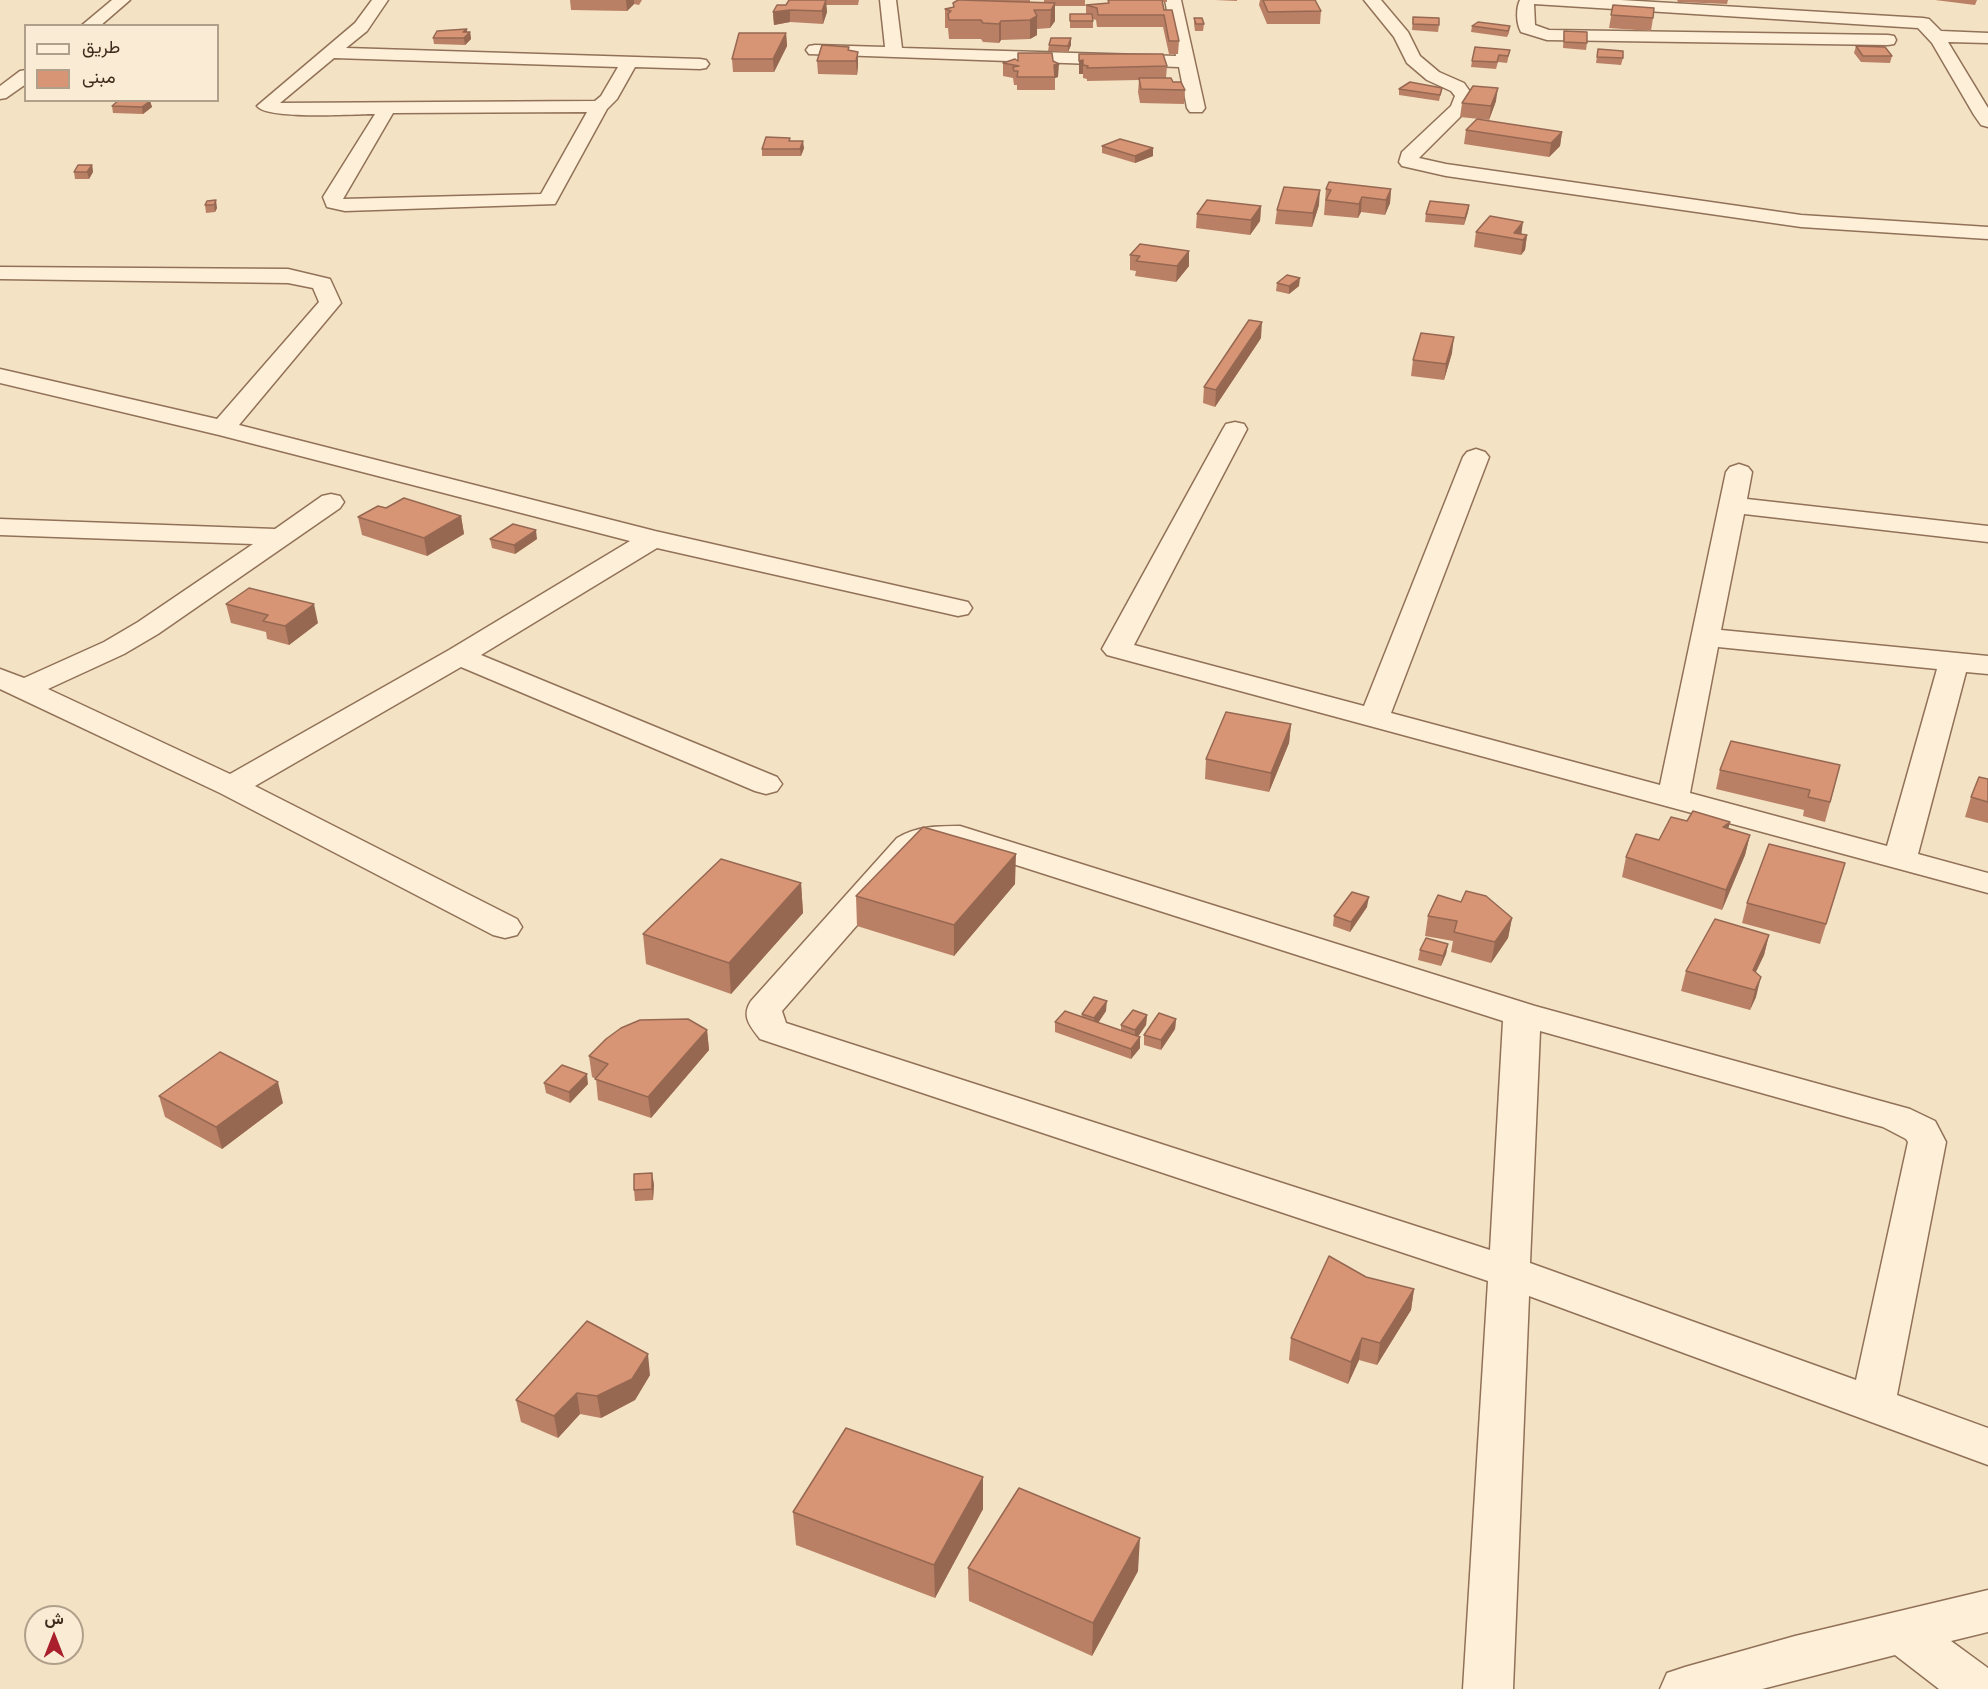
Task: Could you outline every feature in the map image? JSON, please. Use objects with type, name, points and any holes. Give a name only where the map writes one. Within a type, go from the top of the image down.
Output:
[{"type":"street","points":[[92,24],[122,0]]},
{"type":"street","points":[[380,0],[361,27],[266,106],[276,109],[599,106]]},
{"type":"street","points":[[888,0],[894,53]]},
{"type":"street","points":[[1173,0],[1196,108]]},
{"type":"street","points":[[1372,0],[1402,36],[1413,59],[1433,76],[1458,87],[1464,96],[1459,108],[1409,156],[1409,162],[1446,170],[1801,221],[1988,233]]},
{"type":"street","points":[[1528,0],[1525,6],[1527,28],[1547,34],[1909,41],[1937,38],[1988,38]]},
{"type":"street","points":[[1539,0],[1667,3],[1917,22],[1927,25],[1937,38],[1977,109],[1988,121]]},
{"type":"street","points":[[815,50],[1185,62]]},
{"type":"street","points":[[332,53],[700,64]]},
{"type":"street","points":[[388,107],[333,197],[334,203],[345,205],[548,200],[599,106],[608,99],[629,62]]},
{"type":"street","points":[[0,94],[24,76]]},
{"type":"street","points":[[0,273],[288,276],[322,284],[330,303],[223,428]]},
{"type":"street","points":[[0,376],[77,392],[223,428],[653,539],[958,608]]},
{"type":"street","points":[[1235,429],[1117,649],[1988,883]]},
{"type":"street","points":[[1374,718],[1476,457]]},
{"type":"street","points":[[1673,799],[1739,472]]},
{"type":"street","points":[[12,683],[114,648],[148,628],[330,502]]},
{"type":"street","points":[[1732,506],[1988,534]]},
{"type":"street","points":[[0,527],[280,537]]},
{"type":"street","points":[[231,786],[459,656],[653,539]]},
{"type":"street","points":[[1706,637],[1988,665]]},
{"type":"street","points":[[459,656],[766,784]]},
{"type":"street","points":[[1900,860],[1954,661]]},
{"type":"street","points":[[12,683],[231,786],[505,927]]},
{"type":"street","points":[[1874,1404],[1927,1142],[1921,1130],[1896,1118],[1522,1014],[960,836],[920,838],[909,845],[764,1009],[765,1020],[773,1031],[1509,1272],[1988,1447]]},
{"type":"street","points":[[1488,1689],[1522,1014]]},
{"type":"street","points":[[1685,1689],[1795,1658],[1988,1611]]},
{"type":"street","points":[[1902,1632],[1977,1689]]},
{"type":"building","points":[[789,0],[826,0],[822,11],[773,12],[777,5],[786,5]]},
{"type":"building","points":[[958,0],[1055,3],[1051,10],[1034,10],[1037,16],[1030,20],[1001,21],[999,24],[983,23],[981,20],[949,20],[948,14],[951,11],[945,9],[954,7],[953,3]]},
{"type":"building","points":[[1108,0],[1162,0],[1164,10],[1172,10],[1179,41],[1169,41],[1164,15],[1098,15],[1097,8],[1086,5],[1109,3]]},
{"type":"building","points":[[1263,0],[1315,0],[1321,11],[1268,12]]},
{"type":"building","points":[[1613,5],[1654,8],[1653,18],[1611,15]]},
{"type":"building","points":[[1070,14],[1092,14],[1093,21],[1070,21]]},
{"type":"building","points":[[1413,17],[1439,18],[1439,25],[1413,24]]},
{"type":"building","points":[[1194,18],[1202,18],[1204,24],[1196,24]]},
{"type":"building","points":[[1478,22],[1510,26],[1508,31],[1472,26]]},
{"type":"building","points":[[467,29],[463,32],[470,32],[464,38],[433,38],[437,31]]},
{"type":"building","points":[[1564,31],[1587,32],[1587,43],[1564,42]]},
{"type":"building","points":[[739,33],[786,33],[773,59],[732,59]]},
{"type":"building","points":[[1051,38],[1071,38],[1068,46],[1049,45]]},
{"type":"building","points":[[822,45],[849,47],[848,50],[858,52],[856,61],[817,61]]},
{"type":"building","points":[[1856,46],[1885,47],[1892,56],[1863,56]]},
{"type":"building","points":[[1475,47],[1510,50],[1508,56],[1499,55],[1497,62],[1472,61]]},
{"type":"building","points":[[1598,49],[1623,51],[1623,58],[1597,57]]},
{"type":"building","points":[[1018,53],[1052,53],[1053,61],[1059,64],[1054,65],[1055,77],[1017,77],[1018,71],[1014,71],[1013,67],[1019,66],[1003,63],[1015,59],[1018,61]]},
{"type":"building","points":[[1079,54],[1163,54],[1167,66],[1087,68],[1088,66],[1083,65],[1083,60],[1079,61]]},
{"type":"building","points":[[1139,78],[1171,78],[1173,82],[1181,82],[1185,90],[1141,89]]},
{"type":"building","points":[[1410,82],[1442,88],[1440,95],[1399,89]]},
{"type":"building","points":[[1473,86],[1498,88],[1491,106],[1462,103]]},
{"type":"building","points":[[117,102],[149,102],[142,107],[112,106]]},
{"type":"building","points":[[1477,119],[1562,132],[1551,143],[1466,130]]},
{"type":"building","points":[[766,137],[803,141],[800,149],[762,149]]},
{"type":"building","points":[[1120,139],[1153,148],[1135,156],[1102,146]]},
{"type":"building","points":[[78,165],[92,165],[87,172],[74,172]]},
{"type":"building","points":[[1329,182],[1391,189],[1386,200],[1362,197],[1359,204],[1326,200],[1331,190],[1326,189]]},
{"type":"building","points":[[1284,187],[1320,190],[1313,213],[1277,210]]},
{"type":"building","points":[[216,200],[214,205],[205,205],[207,201]]},
{"type":"building","points":[[1207,200],[1261,206],[1251,220],[1197,214]]},
{"type":"building","points":[[1430,201],[1469,205],[1465,218],[1426,214]]},
{"type":"building","points":[[1490,216],[1523,222],[1514,233],[1527,235],[1523,240],[1476,232]]},
{"type":"building","points":[[1140,244],[1189,251],[1177,266],[1136,261],[1140,256],[1130,255]]},
{"type":"building","points":[[1287,275],[1300,278],[1289,286],[1277,283]]},
{"type":"building","points":[[1249,320],[1262,322],[1216,390],[1204,387]]},
{"type":"building","points":[[1421,333],[1454,337],[1446,364],[1413,360]]},
{"type":"building","points":[[404,498],[461,516],[424,538],[358,517],[378,506],[386,508]]},
{"type":"building","points":[[513,524],[536,530],[514,545],[490,539]]},
{"type":"building","points":[[249,588],[314,604],[285,626],[263,621],[268,615],[226,604]]},
{"type":"building","points":[[1226,712],[1291,724],[1271,773],[1206,759]]},
{"type":"building","points":[[1731,741],[1840,765],[1830,802],[1808,797],[1810,790],[1720,770]]},
{"type":"building","points":[[1979,777],[1988,779],[1988,802],[1971,797]]},
{"type":"building","points":[[1693,811],[1730,822],[1723,827],[1750,835],[1726,890],[1626,857],[1636,834],[1659,840],[1671,817],[1687,821]]},
{"type":"building","points":[[923,827],[1016,854],[954,925],[856,896]]},
{"type":"building","points":[[1769,844],[1845,863],[1826,924],[1747,903]]},
{"type":"building","points":[[721,859],[801,883],[729,963],[643,934]]},
{"type":"building","points":[[1466,891],[1486,896],[1512,918],[1495,942],[1454,932],[1457,921],[1428,916],[1438,895],[1461,902]]},
{"type":"building","points":[[1352,892],[1369,897],[1351,922],[1334,916]]},
{"type":"building","points":[[1715,919],[1769,935],[1753,970],[1761,977],[1755,990],[1686,971]]},
{"type":"building","points":[[1426,938],[1448,944],[1443,956],[1420,950]]},
{"type":"building","points":[[1094,997],[1107,1001],[1094,1018],[1082,1014]]},
{"type":"building","points":[[1133,1010],[1147,1015],[1135,1030],[1121,1025]]},
{"type":"building","points":[[1065,1011],[1140,1037],[1131,1049],[1055,1022]]},
{"type":"building","points":[[1159,1013],[1176,1019],[1161,1040],[1144,1035]]},
{"type":"building","points":[[688,1019],[707,1030],[648,1097],[595,1079],[608,1064],[589,1056],[621,1028],[640,1020]]},
{"type":"building","points":[[220,1052],[278,1082],[216,1127],[159,1096]]},
{"type":"building","points":[[562,1065],[587,1074],[569,1092],[544,1083]]},
{"type":"building","points":[[652,1173],[652,1189],[634,1190],[634,1174]]},
{"type":"building","points":[[1329,1256],[1366,1277],[1414,1289],[1380,1343],[1362,1338],[1351,1362],[1291,1338]]},
{"type":"building","points":[[587,1321],[648,1354],[632,1379],[597,1396],[577,1393],[554,1416],[516,1400]]},
{"type":"building","points":[[846,1428],[983,1477],[934,1565],[793,1512]]},
{"type":"building","points":[[1019,1488],[1140,1538],[1093,1623],[968,1568]]}]
